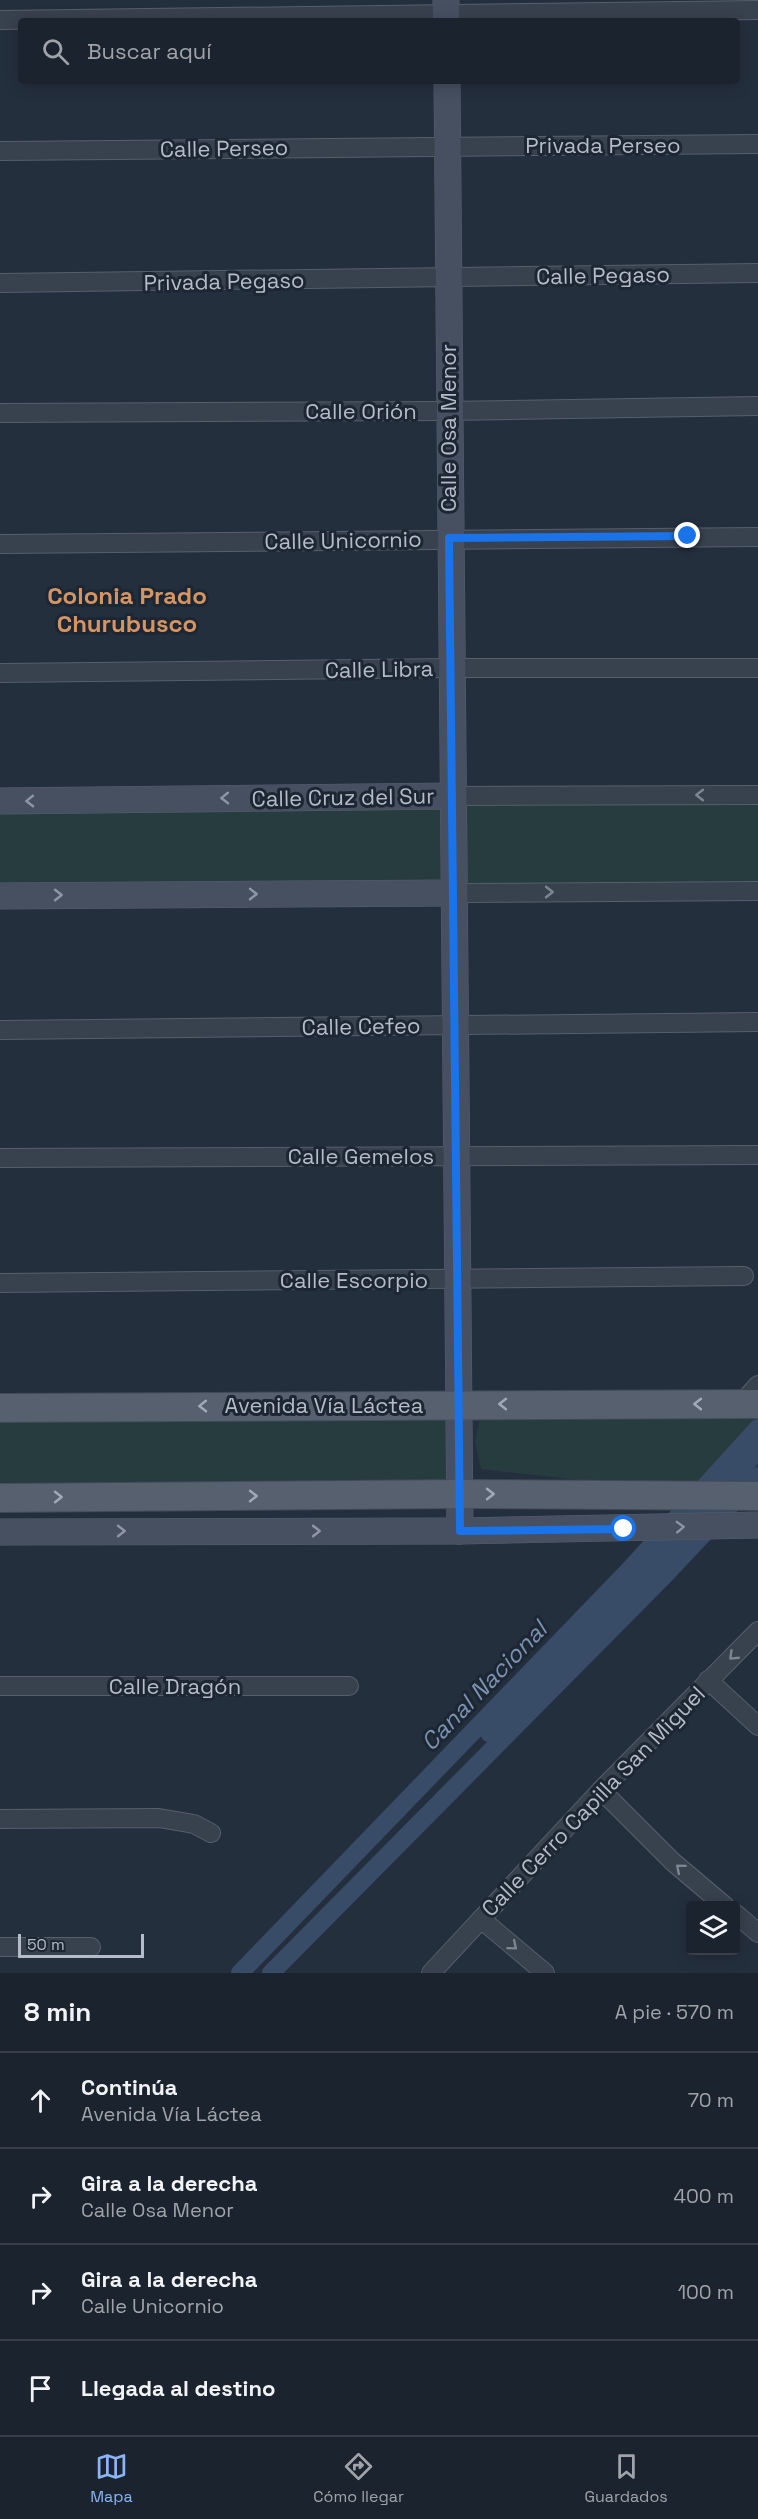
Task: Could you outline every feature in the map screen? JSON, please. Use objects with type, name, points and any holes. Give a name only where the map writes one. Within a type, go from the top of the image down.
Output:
[{"type":"main road","name":"Avenida Vía Láctea","points":[[0,1408],[753,1400]]},
{"type":"main road","points":[[0,1498],[459,1494],[750,1496]]},
{"type":"street","points":[[112,18],[446,12],[758,10]]},
{"type":"street","points":[[0,20],[18,20]]},
{"type":"street","name":"Calle Osa Menor","points":[[447,84],[450,668],[460,1531]]},
{"type":"street","name":"Privada Perseo","points":[[447,146],[758,144]]},
{"type":"street","name":"Calle Perseo","points":[[0,151],[447,146]]},
{"type":"street","name":"Calle Pegaso","points":[[447,279],[758,273]]},
{"type":"street","name":"Privada Pegaso","points":[[0,283],[447,279]]},
{"type":"street","name":"Calle Orión","points":[[0,413],[448,411],[758,406]]},
{"type":"street","name":"Calle Unicornio","points":[[0,544],[449,538],[758,537]]},
{"type":"street","name":"Calle Libra","points":[[0,673],[450,668],[758,668]]},
{"type":"street","name":"Calle Cruz del Sur","points":[[0,801],[758,795]]},
{"type":"street","points":[[0,896],[758,891]]},
{"type":"street","name":"Calle Cefeo","points":[[0,1030],[758,1022]]},
{"type":"street","name":"Calle Gemelos","points":[[0,1158],[758,1155]]},
{"type":"street","name":"Calle Escorpio","points":[[0,1283],[744,1276]]},
{"type":"street","points":[[0,1532],[460,1531],[758,1525]]},
{"type":"street","name":"Calle Cerro Capilla San Miguel","points":[[431,1973],[601,1790],[758,1631]]},
{"type":"street","points":[[708,1680],[758,1726]]},
{"type":"street","name":"Calle Dragón","points":[[0,1686],[349,1686]]},
{"type":"street","points":[[601,1790],[673,1862],[720,1901]]},
{"type":"street","points":[[0,1820],[159,1818],[194,1824],[211,1833]]},
{"type":"street","points":[[740,1918],[758,1933]]},
{"type":"street","points":[[481,1919],[545,1973]]},
{"type":"street","points":[[0,1947],[91,1947]]},
{"type":"green space","points":[[758,800],[758,886],[0,889],[0,805]]},
{"type":"green space","points":[[447,1408],[447,1484],[0,1488],[0,1415]]},
{"type":"green space","points":[[481,1414],[758,1415],[758,1483],[613,1484],[481,1469],[475,1442]]},
{"type":"waterway","name":"Canal Nacional","points":[[240,1973],[630,1569],[758,1428]]},
{"type":"waterway","name":"Canal Nacional","points":[[489,1733],[674,1543],[758,1450]]},
{"type":"waterway","name":"Canal Nacional","points":[[271,1973],[662,1578],[758,1476]]},
{"type":"district","name":"Colonia Prado Churubusco","points":[[127,610]]},
{"type":"route","points":[[624,1529],[460,1531],[449,538],[688,536]]}]
